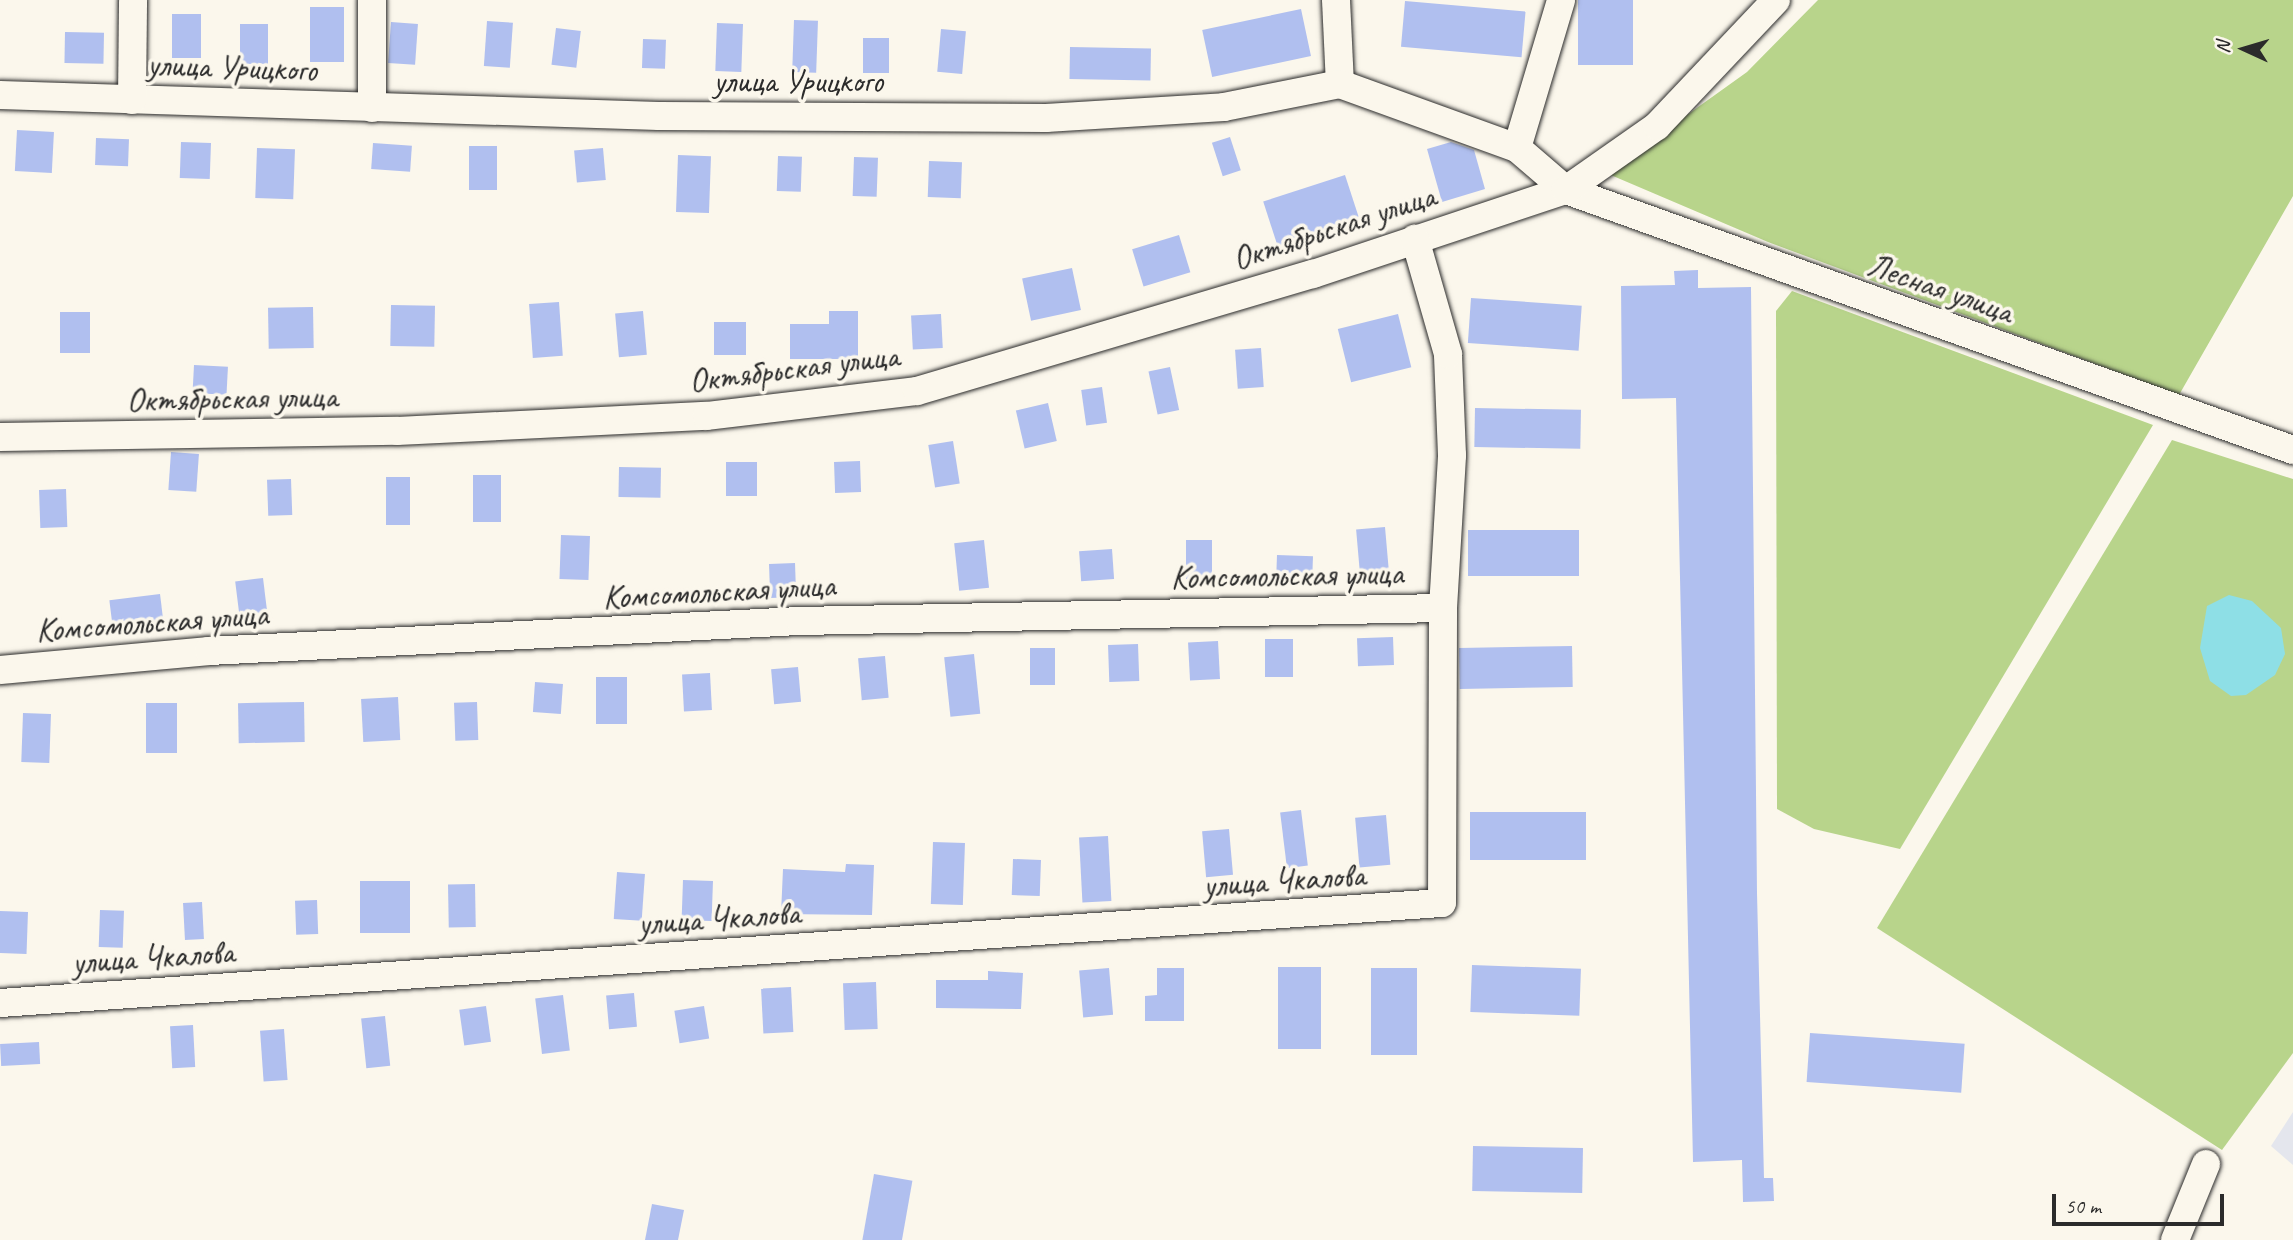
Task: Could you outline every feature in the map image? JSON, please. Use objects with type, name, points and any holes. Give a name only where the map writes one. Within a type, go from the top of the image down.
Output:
[{"type":"street","points":[[132,100],[134,0]]},
{"type":"street","points":[[372,0],[372,108]]},
{"type":"street","points":[[1336,0],[1340,84],[1517,148],[1566,190]]},
{"type":"street","points":[[1517,148],[1561,0]]},
{"type":"street","name":"Октябрьская улица","points":[[0,438],[397,431],[796,410],[917,391],[1415,239],[1566,190],[1657,126],[1776,0]]},
{"type":"street","name":"улица Урицкого","points":[[0,95],[372,108],[1046,118],[1224,107],[1340,84]]},
{"type":"street","name":"Лесная улица","points":[[1566,190],[2293,450]]},
{"type":"street","points":[[1415,239],[1448,354],[1452,455],[1443,608]]},
{"type":"street","name":"Комсомольская улица","points":[[0,670],[209,651],[800,621],[1443,608]]},
{"type":"street","name":"улица Чкалова","points":[[0,1003],[1442,903],[1443,608]]},
{"type":"street","points":[[2175,1240],[2206,1164]]},
{"type":"shaded area","points":[[2293,1112],[2293,1165],[2271,1146]]},
{"type":"green space","points":[[1818,0],[2293,0],[2293,196],[2179,395],[1768,242],[1606,173],[1747,72]]},
{"type":"green space","points":[[1792,291],[2153,425],[1900,849],[1814,829],[1777,809],[1776,311]]},
{"type":"green space","points":[[2172,440],[2293,479],[2293,1053],[2222,1150],[1877,928]]},
{"type":"water","points":[[2229,595],[2252,601],[2281,628],[2285,654],[2275,675],[2246,695],[2231,696],[2210,681],[2200,648],[2207,606]]},
{"type":"building","points":[[1578,0],[1633,0],[1633,65],[1578,65]]},
{"type":"building","points":[[1405,1],[1526,12],[1522,57],[1401,47]]},
{"type":"building","points":[[310,7],[344,7],[344,62],[310,62]]},
{"type":"building","points":[[1301,9],[1311,56],[1212,77],[1202,30]]},
{"type":"building","points":[[172,14],[201,14],[201,58],[172,58]]},
{"type":"building","points":[[794,20],[818,21],[816,73],[792,72]]},
{"type":"building","points":[[487,21],[513,23],[510,68],[484,66]]},
{"type":"building","points":[[391,22],[418,24],[415,65],[388,63]]},
{"type":"building","points":[[717,23],[743,24],[741,72],[715,71]]},
{"type":"building","points":[[240,24],[268,24],[268,64],[240,64]]},
{"type":"building","points":[[556,28],[581,31],[576,68],[551,65]]},
{"type":"building","points":[[941,29],[966,31],[962,74],[937,72]]},
{"type":"building","points":[[65,32],[104,33],[103,64],[64,63]]},
{"type":"building","points":[[863,38],[889,38],[889,73],[863,73]]},
{"type":"building","points":[[643,39],[666,40],[665,69],[642,68]]},
{"type":"building","points":[[1070,47],[1151,48],[1150,80],[1069,79]]},
{"type":"building","points":[[17,130],[54,132],[52,173],[15,171]]},
{"type":"building","points":[[1230,137],[1241,170],[1223,176],[1212,143]]},
{"type":"building","points":[[96,138],[129,139],[128,166],[95,165]]},
{"type":"building","points":[[181,142],[211,143],[210,179],[180,178]]},
{"type":"building","points":[[1451,142],[1474,150],[1485,189],[1442,202],[1427,149]]},
{"type":"building","points":[[373,143],[412,146],[410,172],[371,169]]},
{"type":"building","points":[[469,146],[497,146],[497,190],[469,190]]},
{"type":"building","points":[[257,148],[295,149],[293,199],[255,198]]},
{"type":"building","points":[[603,148],[606,180],[577,182],[574,151]]},
{"type":"building","points":[[678,155],[711,156],[709,213],[676,212]]},
{"type":"building","points":[[778,156],[802,157],[801,192],[777,191]]},
{"type":"building","points":[[854,157],[878,158],[877,197],[853,196]]},
{"type":"building","points":[[929,161],[962,162],[961,198],[928,197]]},
{"type":"building","points":[[1345,175],[1360,222],[1278,248],[1263,202]]},
{"type":"building","points":[[1179,235],[1190,272],[1144,287],[1132,249]]},
{"type":"building","points":[[1072,268],[1081,310],[1031,321],[1022,279]]},
{"type":"building","points":[[1698,270],[1698,288],[1751,287],[1757,893],[1764,1178],[1773,1178],[1774,1201],[1743,1202],[1742,1160],[1693,1162],[1676,398],[1622,399],[1621,286],[1675,285],[1674,271]]},
{"type":"building","points":[[1471,298],[1582,306],[1579,351],[1468,343]]},
{"type":"building","points":[[559,302],[563,356],[533,358],[529,304]]},
{"type":"building","points":[[391,305],[435,306],[434,347],[390,346]]},
{"type":"building","points":[[313,307],[314,348],[269,349],[268,308]]},
{"type":"building","points":[[643,311],[647,355],[619,357],[615,313]]},
{"type":"building","points":[[829,311],[858,311],[858,359],[790,359],[790,324],[829,324]]},
{"type":"building","points":[[60,312],[90,312],[90,353],[60,353]]},
{"type":"building","points":[[941,314],[943,348],[913,350],[911,316]]},
{"type":"building","points":[[1398,314],[1411,367],[1351,382],[1338,329]]},
{"type":"building","points":[[714,322],[746,322],[746,355],[714,355]]},
{"type":"building","points":[[1261,348],[1264,387],[1238,389],[1235,350]]},
{"type":"building","points":[[194,365],[228,367],[226,395],[193,393]]},
{"type":"building","points":[[1170,367],[1179,410],[1158,415],[1148,372]]},
{"type":"building","points":[[1102,387],[1107,423],[1086,426],[1081,390]]},
{"type":"building","points":[[1048,403],[1057,441],[1025,448],[1016,410]]},
{"type":"building","points":[[1475,408],[1581,410],[1580,449],[1474,447]]},
{"type":"building","points":[[953,441],[960,483],[935,487],[928,445]]},
{"type":"building","points":[[171,452],[199,454],[196,492],[168,490]]},
{"type":"building","points":[[860,461],[861,492],[835,493],[834,462]]},
{"type":"building","points":[[726,462],[757,462],[757,496],[726,496]]},
{"type":"building","points":[[619,467],[661,468],[660,498],[618,497]]},
{"type":"building","points":[[473,475],[501,475],[501,522],[473,522]]},
{"type":"building","points":[[386,477],[410,477],[410,525],[386,525]]},
{"type":"building","points":[[291,479],[292,515],[268,516],[267,480]]},
{"type":"building","points":[[66,489],[67,527],[40,528],[39,490]]},
{"type":"building","points":[[1385,527],[1390,580],[1361,582],[1356,530]]},
{"type":"building","points":[[1468,530],[1579,530],[1579,576],[1468,576]]},
{"type":"building","points":[[561,535],[590,536],[588,580],[559,579]]},
{"type":"building","points":[[984,540],[989,588],[959,591],[954,543]]},
{"type":"building","points":[[1186,540],[1212,540],[1212,579],[1186,579]]},
{"type":"building","points":[[1112,549],[1114,579],[1081,581],[1079,551]]},
{"type":"building","points":[[1277,555],[1313,556],[1312,582],[1276,581]]},
{"type":"building","points":[[795,563],[796,597],[770,598],[769,564]]},
{"type":"building","points":[[263,578],[268,617],[240,620],[235,581]]},
{"type":"building","points":[[160,594],[164,626],[113,632],[109,600]]},
{"type":"building","points":[[1393,637],[1394,665],[1358,666],[1357,638]]},
{"type":"building","points":[[1265,639],[1293,639],[1293,677],[1265,677]]},
{"type":"building","points":[[1218,641],[1220,679],[1190,681],[1188,643]]},
{"type":"building","points":[[1138,644],[1139,681],[1109,682],[1108,645]]},
{"type":"building","points":[[1572,646],[1573,687],[1460,689],[1459,648]]},
{"type":"building","points":[[1030,648],[1055,648],[1055,685],[1030,685]]},
{"type":"building","points":[[974,654],[980,714],[950,717],[944,657]]},
{"type":"building","points":[[885,656],[889,698],[862,700],[858,658]]},
{"type":"building","points":[[798,667],[801,702],[774,704],[771,669]]},
{"type":"building","points":[[710,673],[712,710],[684,711],[682,674]]},
{"type":"building","points":[[596,677],[627,677],[627,724],[596,724]]},
{"type":"building","points":[[535,682],[563,684],[561,714],[533,712]]},
{"type":"building","points":[[398,697],[400,740],[363,742],[361,699]]},
{"type":"building","points":[[304,702],[305,742],[239,743],[238,703]]},
{"type":"building","points":[[477,702],[478,740],[455,741],[454,703]]},
{"type":"building","points":[[146,703],[177,703],[177,753],[146,753]]},
{"type":"building","points":[[23,713],[51,714],[49,763],[21,762]]},
{"type":"building","points":[[1301,810],[1308,866],[1287,868],[1280,813]]},
{"type":"building","points":[[1470,812],[1586,812],[1586,860],[1470,860]]},
{"type":"building","points":[[1386,815],[1390,865],[1359,868],[1355,818]]},
{"type":"building","points":[[1229,829],[1233,875],[1206,877],[1202,831]]},
{"type":"building","points":[[1108,836],[1111,901],[1082,902],[1079,838]]},
{"type":"building","points":[[933,842],[965,843],[963,905],[931,904]]},
{"type":"building","points":[[1013,859],[1041,860],[1040,896],[1012,895]]},
{"type":"building","points":[[846,864],[874,865],[872,915],[781,914],[783,869],[845,872]]},
{"type":"building","points":[[617,872],[645,874],[642,921],[614,919]]},
{"type":"building","points":[[683,880],[713,881],[712,921],[682,920]]},
{"type":"building","points":[[360,881],[410,881],[410,933],[360,933]]},
{"type":"building","points":[[448,884],[475,884],[476,927],[449,927]]},
{"type":"building","points":[[317,900],[318,934],[296,935],[295,901]]},
{"type":"building","points":[[202,902],[204,939],[185,940],[183,903]]},
{"type":"building","points":[[100,910],[124,911],[123,948],[99,947]]},
{"type":"building","points":[[0,911],[28,912],[27,954],[0,953]]},
{"type":"building","points":[[1472,965],[1581,969],[1579,1016],[1470,1012]]},
{"type":"building","points":[[1278,967],[1321,967],[1321,1049],[1278,1049]]},
{"type":"building","points":[[1109,968],[1113,1015],[1083,1017],[1079,971]]},
{"type":"building","points":[[1157,968],[1184,968],[1184,1021],[1145,1021],[1145,996],[1157,995]]},
{"type":"building","points":[[1371,968],[1417,968],[1417,1055],[1371,1055]]},
{"type":"building","points":[[988,971],[1023,973],[1021,1009],[936,1008],[936,980],[988,980]]},
{"type":"building","points":[[876,982],[878,1029],[845,1030],[843,983]]},
{"type":"building","points":[[791,987],[793,1032],[763,1034],[761,989]]},
{"type":"building","points":[[634,993],[637,1027],[609,1029],[606,995]]},
{"type":"building","points":[[563,995],[570,1051],[542,1054],[535,998]]},
{"type":"building","points":[[486,1006],[491,1042],[464,1045],[459,1010]]},
{"type":"building","points":[[704,1006],[709,1039],[680,1043],[674,1011]]},
{"type":"building","points":[[385,1016],[390,1066],[366,1068],[361,1019]]},
{"type":"building","points":[[193,1025],[195,1067],[172,1068],[170,1026]]},
{"type":"building","points":[[284,1029],[288,1080],[264,1082],[260,1031]]},
{"type":"building","points":[[1810,1033],[1965,1044],[1961,1093],[1807,1082]]},
{"type":"building","points":[[39,1042],[40,1064],[1,1066],[0,1044]]},
{"type":"building","points":[[1473,1146],[1583,1148],[1582,1193],[1472,1191]]},
{"type":"building","points":[[874,1174],[912,1181],[902,1240],[862,1240]]},
{"type":"building","points":[[652,1204],[684,1210],[678,1240],[645,1240]]}]
